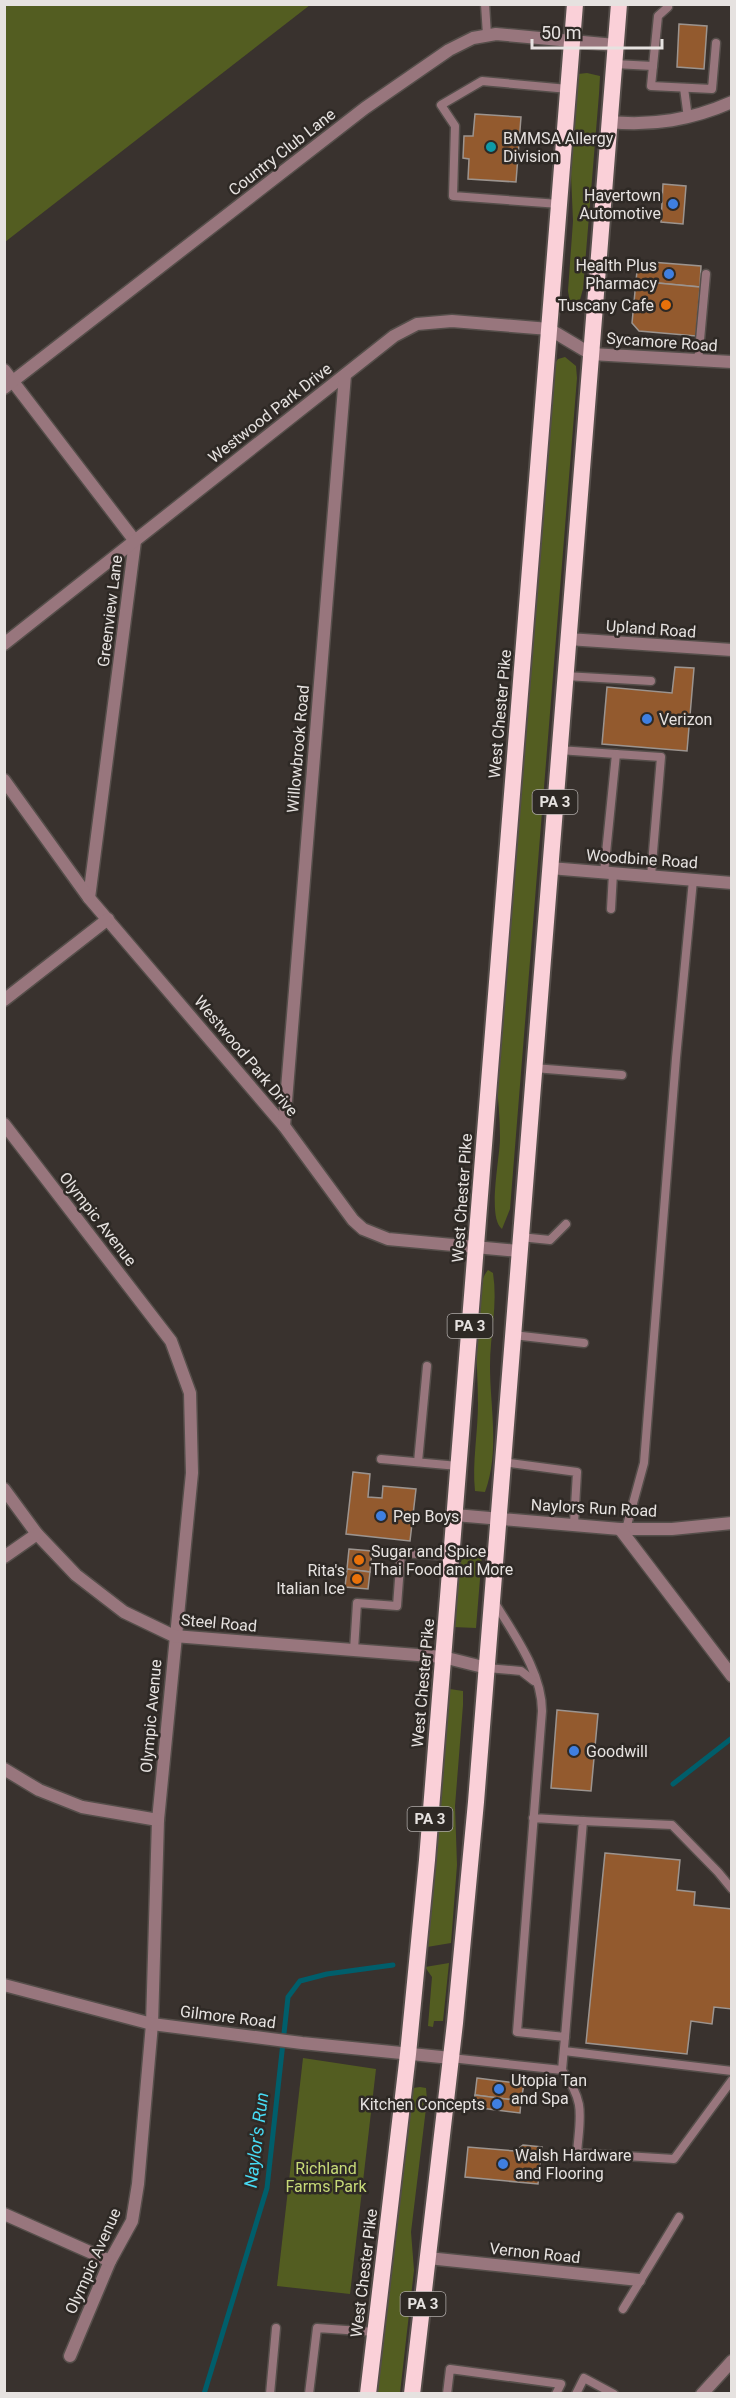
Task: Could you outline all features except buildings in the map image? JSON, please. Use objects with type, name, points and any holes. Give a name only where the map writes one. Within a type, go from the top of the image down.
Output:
[{"type":"highway","name":"West Chester Pike","points":[[368,2394],[408,2054],[443,1657],[575,4]]},
{"type":"highway","name":"PA 3","points":[[412,2394],[451,2058],[487,1668],[618,4]]},
{"type":"street","name":"Country Club Lane","points":[[9,384],[365,108],[449,50],[487,35],[615,45]]},
{"type":"street","points":[[609,122],[641,125],[688,118],[732,102]]},
{"type":"street","name":"Westwood Park Drive","points":[[4,644],[394,336],[429,321],[549,329],[591,354]]},
{"type":"street","name":"Sycamore Road","points":[[591,354],[698,362],[732,362]]},
{"type":"street","name":"Greenview Lane","points":[[4,370],[9,384],[135,541],[89,898]]},
{"type":"street","name":"Willowbrook Road","points":[[284,1126],[345,375]]},
{"type":"street","name":"Upland Road","points":[[568,639],[732,650]]},
{"type":"street","name":"Westwood Park Drive","points":[[4,780],[89,898],[284,1126],[353,1220],[363,1229],[388,1239],[476,1247],[520,1244]]},
{"type":"street","name":"Woodbine Road","points":[[550,868],[732,883]]},
{"type":"street","points":[[4,1000],[108,919]]},
{"type":"street","name":"Olympic Avenue","points":[[4,1124],[171,1341],[190,1392],[192,1473],[174,1636],[158,1820],[152,2024],[132,2221],[110,2261],[70,2356]]},
{"type":"street","name":"Steel Road","points":[[4,1489],[37,1534],[76,1575],[124,1612],[174,1636],[443,1657],[487,1668]]},
{"type":"street","name":"Naylors Run Road","points":[[455,1515],[623,1529],[672,1529],[732,1523]]},
{"type":"street","points":[[623,1529],[732,1676]]},
{"type":"street","points":[[4,1557],[37,1534]]},
{"type":"street","points":[[4,1769],[39,1790],[82,1808],[158,1820]]},
{"type":"street","name":"Gilmore Road","points":[[4,1985],[152,2024],[302,2043],[451,2058]]},
{"type":"street","points":[[4,2214],[110,2261]]},
{"type":"street","name":"Vernon Road","points":[[428,2258],[639,2280]]},
{"type":"street","points":[[702,2394],[730,2367]]},
{"type":"lane","points":[[485,4],[487,35]]},
{"type":"lane","points":[[668,7],[658,16],[651,86],[712,89],[716,43]]},
{"type":"lane","points":[[614,64],[653,66]]},
{"type":"lane","points":[[559,204],[453,196],[455,126],[441,105],[482,81],[568,89]]},
{"type":"lane","points":[[684,88],[688,118]]},
{"type":"lane","points":[[698,362],[705,274]]},
{"type":"lane","points":[[565,676],[651,681]]},
{"type":"lane","points":[[559,750],[660,757],[651,876]]},
{"type":"lane","points":[[611,909],[608,873],[616,754]]},
{"type":"lane","points":[[623,1529],[645,1463],[676,1058],[693,879]]},
{"type":"lane","points":[[534,1068],[621,1075]]},
{"type":"lane","points":[[520,1244],[550,1240],[566,1224]]},
{"type":"lane","points":[[513,1335],[584,1343]]},
{"type":"lane","points":[[418,1462],[427,1366]]},
{"type":"lane","points":[[381,1459],[458,1466]]},
{"type":"lane","points":[[502,1462],[577,1472],[574,1524]]},
{"type":"lane","points":[[354,1650],[357,1603],[397,1605],[401,1553],[451,1556]]},
{"type":"lane","points":[[492,1597],[527,1656],[540,1693],[542,1711],[517,2032],[565,2037]]},
{"type":"lane","points":[[487,1668],[520,1671],[535,1682]]},
{"type":"lane","points":[[533,1818],[672,1825],[732,1889]]},
{"type":"lane","points":[[583,1821],[562,2070],[576,2089],[580,2107],[577,2152],[674,2159],[732,2080]]},
{"type":"lane","points":[[564,2051],[732,2071]]},
{"type":"lane","points":[[451,2058],[562,2070]]},
{"type":"lane","points":[[623,2309],[679,2217]]},
{"type":"lane","points":[[270,2394],[276,2328]]},
{"type":"lane","points":[[309,2394],[317,2328],[375,2332]]},
{"type":"lane","points":[[447,2394],[450,2369],[561,2384],[556,2394]]},
{"type":"lane","points":[[576,2394],[584,2378],[614,2394]]},
{"type":"green space","points":[[5,4],[310,4],[310,5],[5,242]]},
{"type":"green space","points":[[587,73],[600,76],[583,289],[578,307],[574,310],[571,308],[568,291],[573,221],[570,151],[578,74]]},
{"type":"green space","points":[[565,357],[576,366],[577,378],[510,1209],[502,1229],[495,1213],[500,1138],[496,1077],[553,366],[558,359]]},
{"type":"green space","points":[[488,1270],[493,1273],[494,1285],[490,1366],[493,1445],[490,1477],[485,1492],[475,1491],[474,1469],[478,1403],[477,1314],[482,1281]]},
{"type":"green space","points":[[459,1550],[471,1556],[482,1554],[476,1628],[453,1627]]},
{"type":"green space","points":[[450,1689],[463,1691],[455,1806],[457,1865],[451,1943],[427,1947]]},
{"type":"green space","points":[[449,1963],[443,2021],[434,2021],[433,2027],[428,2026],[432,1977],[425,1967]]},
{"type":"green space","name":"Richland Farms Park","points":[[303,2058],[376,2069],[350,2294],[277,2286]]},
{"type":"green space","points":[[413,2088],[426,2088],[427,2100],[411,2232],[414,2270],[400,2393],[376,2394],[410,2107]]},
{"type":"waterway","name":"Naylor's Run","points":[[673,1784],[732,1738]]},
{"type":"waterway","name":"Naylor's Run","points":[[204,2394],[267,2188],[288,1997],[300,1981],[327,1974],[393,1965]]},
{"type":"place","name":"BMMSA Allergy Division","points":[[491,147]]},
{"type":"place","name":"Havertown Automotive","points":[[673,204]]},
{"type":"place","name":"Health Plus Pharmacy","points":[[669,274]]},
{"type":"place","name":"Tuscany Cafe","points":[[666,305]]},
{"type":"place","name":"Verizon","points":[[647,719]]},
{"type":"place","name":"Pep Boys","points":[[381,1516]]},
{"type":"place","name":"Sugar and Spice Thai Food and More","points":[[359,1560]]},
{"type":"place","name":"Rita's Italian Ice","points":[[357,1579]]},
{"type":"place","name":"Goodwill","points":[[574,1751]]},
{"type":"place","name":"Utopia Tan and Spa","points":[[499,2089]]},
{"type":"place","name":"Kitchen Concepts","points":[[497,2104]]},
{"type":"place","name":"Walsh Hardware and Flooring","points":[[503,2164]]}]
